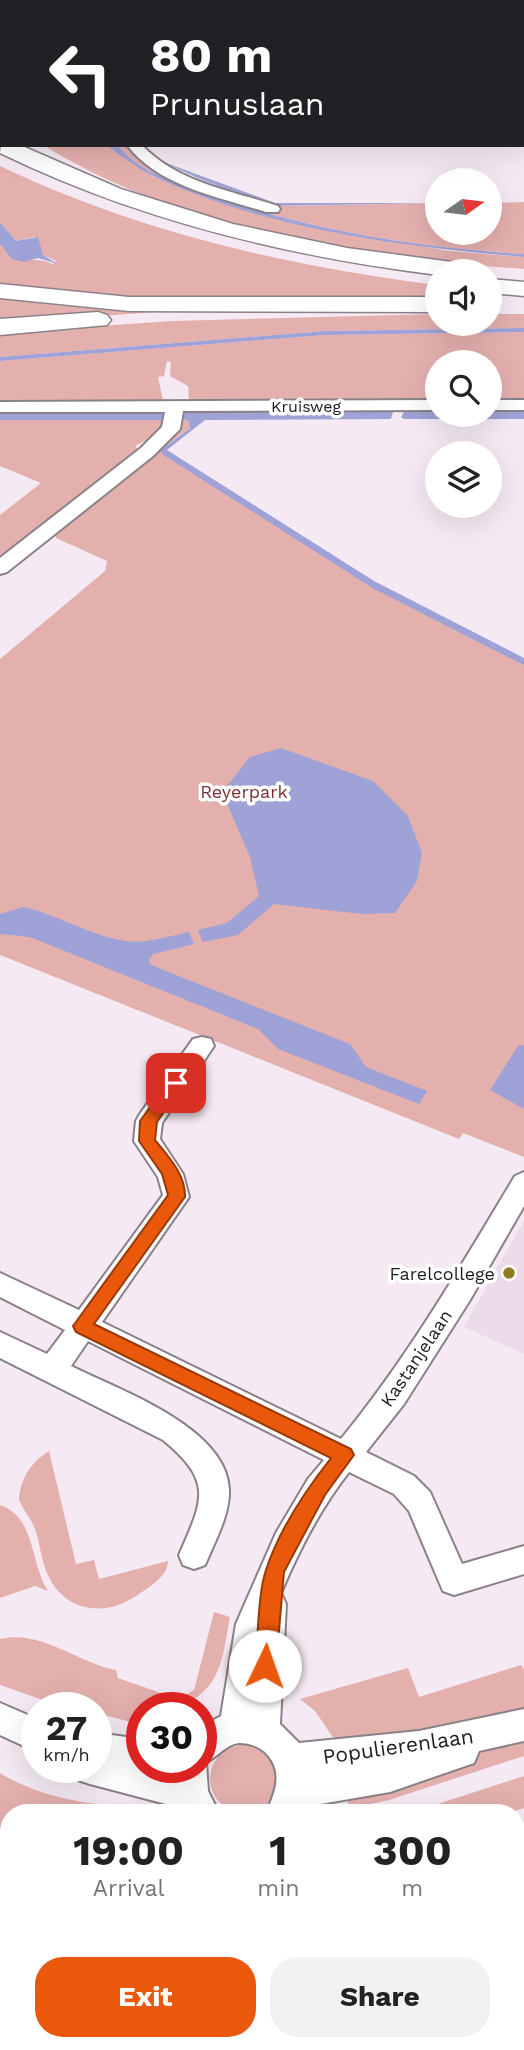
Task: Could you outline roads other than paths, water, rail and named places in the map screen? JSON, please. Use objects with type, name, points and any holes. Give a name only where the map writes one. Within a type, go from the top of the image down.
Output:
[{"type":"highway","points":[[5,147],[90,186],[186,219],[334,253],[425,265]]},
{"type":"highway","points":[[32,147],[83,176],[202,222]]},
{"type":"highway","points":[[0,160],[128,214],[200,238],[303,262],[425,279]]},
{"type":"highway","points":[[502,274],[524,275]]},
{"type":"highway","points":[[502,287],[524,289]]},
{"type":"highway","points":[[0,291],[74,301],[129,304],[425,304]]},
{"type":"highway","points":[[502,304],[524,304]]},
{"type":"highway","points":[[0,327],[333,305]]},
{"type":"street","points":[[136,147],[148,161],[185,179],[272,209]]},
{"type":"street","name":"Kruisweg","points":[[0,407],[175,412],[425,405]]},
{"type":"street","points":[[502,405],[524,405]]},
{"type":"street","points":[[0,568],[147,453],[171,429],[175,412]]},
{"type":"street","points":[[51,1370],[177,1197],[177,1189],[169,1171],[147,1141],[149,1121],[202,1046]]},
{"type":"street","name":"Kastanjelaan","points":[[249,1729],[275,1572],[287,1543],[318,1489],[394,1395],[460,1292],[524,1183]]},
{"type":"street","points":[[0,1284],[404,1485],[420,1502],[454,1581],[524,1560]]},
{"type":"street","points":[[0,1344],[173,1431],[196,1447],[211,1470],[215,1498],[210,1520],[194,1555]]},
{"type":"street","points":[[0,1719],[21,1729]]},
{"type":"street","name":"Populierenlaan","points":[[291,1760],[419,1747],[515,1728]]},
{"type":"street","name":"Populierenlaan","points":[[289,1803],[390,1776],[469,1750],[515,1728]]},
{"type":"street","points":[[217,1735],[249,1729],[279,1741],[291,1760],[295,1777],[289,1803]]},
{"type":"street","points":[[0,1736],[21,1747]]},
{"type":"street","points":[[112,1773],[196,1792]]},
{"type":"water","points":[[109,147],[120,147],[141,166],[190,188],[312,225],[397,241],[524,254],[524,257],[383,241],[289,223],[198,195],[155,177]]},
{"type":"water","points":[[158,160],[275,203],[425,203],[272,206]]},
{"type":"water","points":[[0,222],[16,241],[38,237],[43,255],[58,264],[38,258],[25,262],[12,259],[0,244]]},
{"type":"water","points":[[502,328],[524,328],[524,332],[502,332]]},
{"type":"water","points":[[425,329],[425,333],[325,335],[0,361],[0,357],[325,331]]},
{"type":"water","points":[[405,410],[425,410],[425,419],[401,417]]},
{"type":"water","points":[[502,410],[524,410],[524,419],[502,419]]},
{"type":"water","points":[[0,412],[393,412],[391,419],[205,420],[167,450],[374,581],[524,658],[524,665],[374,589],[162,454],[161,450],[190,428],[189,421],[178,417],[167,420],[0,420]]},
{"type":"water","points":[[281,748],[373,781],[408,816],[422,853],[417,881],[395,913],[362,914],[274,904],[238,935],[203,942],[198,930],[227,923],[259,896],[250,857],[222,792],[250,757]]},
{"type":"water","points":[[23,907],[100,935],[132,942],[189,932],[194,944],[153,954],[149,960],[151,965],[350,1044],[366,1067],[427,1091],[419,1104],[278,1049],[258,1029],[30,937],[0,934],[0,914]]},
{"type":"water","points":[[524,1045],[524,1109],[490,1090],[518,1046]]},
{"type":"place","name":"Farelcollege","points":[[509,1273]]},
{"type":"park label","name":"Reyerpark","points":[[244,791]]}]
